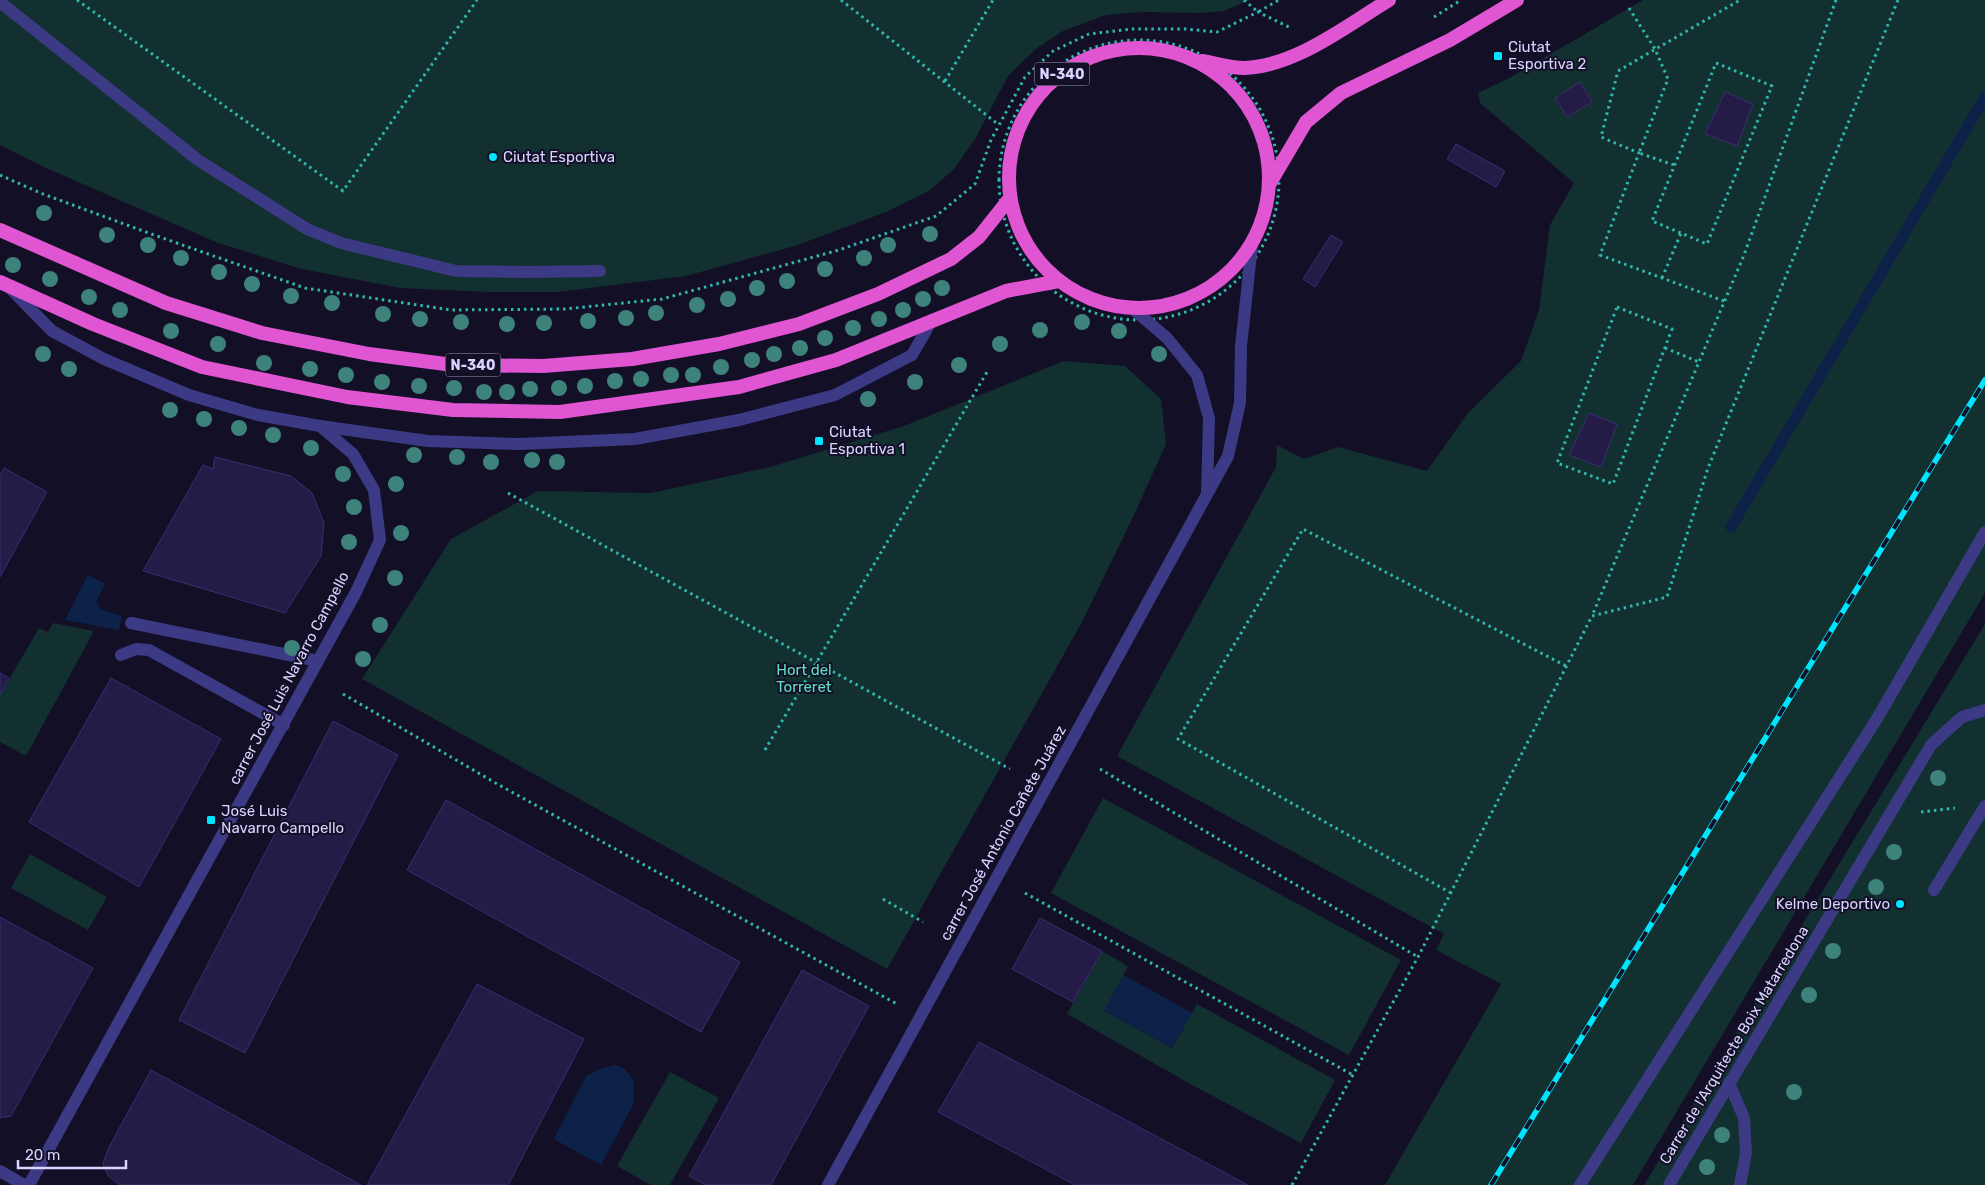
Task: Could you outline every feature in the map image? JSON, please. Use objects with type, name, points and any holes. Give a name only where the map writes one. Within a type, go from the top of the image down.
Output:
[{"type":"highway","name":"N-340","points":[[0,230],[166,303],[262,333],[369,354],[452,365],[543,366],[632,359],[718,344],[799,324],[878,294],[952,259],[979,237],[1006,203],[1013,147],[1026,115],[1052,81],[1072,66],[1096,55],[1120,49],[1146,48],[1172,52],[1196,60],[1243,68],[1278,63],[1311,48],[1388,0]]},
{"type":"highway","name":"N-340","points":[[1270,183],[1306,122],[1341,93],[1450,40],[1517,0]]},
{"type":"highway","name":"N-340","points":[[1006,203],[1027,244],[1052,282],[1107,305],[1133,309],[1173,304],[1192,298],[1226,276],[1252,244],[1264,215],[1270,183],[1262,134],[1247,104],[1224,79],[1196,60]]},
{"type":"highway","points":[[4,284],[93,324],[202,368],[347,397],[453,410],[560,412],[739,387],[836,360],[1006,291],[1052,282]]},
{"type":"street","points":[[0,2],[198,160],[308,229],[341,243],[456,271],[600,271]]},
{"type":"street","name":"carrer José Antonio Cañete Juárez","points":[[828,1185],[1228,456],[1240,403],[1241,346],[1252,244]]},
{"type":"street","points":[[4,284],[52,332],[104,359],[188,394],[258,415],[320,426],[437,441],[519,444],[635,439],[739,420],[835,396],[912,355],[932,320]]},
{"type":"street","name":"carrer José Antonio Cañete Juárez","points":[[1133,309],[1167,338],[1196,375],[1209,418],[1207,497]]},
{"type":"street","name":"carrer José Luis Navarro Campello","points":[[29,1185],[356,592],[380,540],[374,490],[353,454],[320,426]]},
{"type":"street","points":[[1580,1185],[1788,855],[1878,717],[1985,532]]},
{"type":"street","points":[[131,623],[318,661]]},
{"type":"street","points":[[121,655],[136,649],[149,650],[284,724]]},
{"type":"street","name":"Carrer de l'Arquitecte Boix Matarredona","points":[[1669,1185],[1931,745],[1962,717],[1985,710]]},
{"type":"street","points":[[1934,890],[1985,806]]},
{"type":"street","points":[[1729,1083],[1744,1118],[1746,1153],[1740,1185]]},
{"type":"street","points":[[0,1172],[24,1185]]},
{"type":"path","points":[[77,0],[343,190],[477,0]]},
{"type":"path","points":[[841,0],[999,125]]},
{"type":"path","points":[[946,82],[992,0]]},
{"type":"path","points":[[1244,0],[1258,12],[1299,32]]},
{"type":"path","points":[[839,250],[936,216],[975,184],[991,140],[1025,76],[1053,51],[1089,34],[1132,29],[1186,28],[1217,32],[1279,0]]},
{"type":"path","points":[[1674,166],[1601,137],[1618,71],[1740,0]]},
{"type":"path","points":[[1292,1185],[1418,957],[1592,616],[1744,254],[1836,0]]},
{"type":"path","points":[[1592,616],[1667,597],[1708,468],[1898,0]]},
{"type":"path","points":[[1629,8],[1655,49],[1668,79],[1600,255],[1724,301]]},
{"type":"path","points":[[1144,39],[1189,48],[1230,72],[1260,108],[1277,150],[1278,170],[1279,196],[1266,239],[1241,278],[1204,305],[1161,320],[1115,319],[1072,304],[1052,282],[1035,276],[1009,236],[1006,203],[998,191],[1003,144],[1022,101],[1055,67],[1097,45],[1144,39]]},
{"type":"path","points":[[1716,63],[1772,86],[1707,244],[1680,232],[1652,221],[1716,63]]},
{"type":"path","points":[[0,175],[12,179]]},
{"type":"path","points":[[1662,278],[1680,232]]},
{"type":"path","points":[[1617,307],[1672,328],[1665,348],[1613,484],[1557,463],[1617,307]]},
{"type":"path","points":[[1665,348],[1699,362]]},
{"type":"path","points":[[765,750],[987,372]]},
{"type":"path","points":[[508,493],[1010,769]]},
{"type":"path","points":[[1451,893],[1178,739],[1303,529],[1566,666]]},
{"type":"path","points":[[343,694],[499,784],[897,1004]]},
{"type":"path","points":[[1100,769],[1418,957]]},
{"type":"path","points":[[1890,815],[1957,808]]},
{"type":"path","points":[[1025,893],[1353,1075]]},
{"type":"path","points":[[883,899],[923,922]]},
{"type":"green space","name":"Ciutat Esportiva","points":[[0,0],[1250,0],[1224,11],[1201,13],[1143,12],[1106,15],[1063,31],[1037,48],[1008,76],[975,139],[954,169],[929,191],[886,212],[795,246],[686,276],[558,292],[489,292],[400,288],[302,269],[218,243],[46,168],[0,145]]},
{"type":"green space","points":[[1643,0],[1985,0],[1985,593],[1633,1185],[1385,1185],[1501,984],[1436,950],[1444,934],[1117,756],[1276,467],[1277,445],[1304,459],[1338,447],[1427,471],[1467,414],[1521,361],[1539,310],[1550,225],[1574,183],[1480,103],[1478,93],[1511,77]]},
{"type":"green space","name":"Hort del Torreret","points":[[1064,361],[1125,366],[1161,399],[1166,444],[1082,622],[887,969],[362,679],[451,539],[538,491],[651,493],[770,467],[904,426]]},
{"type":"green space","points":[[53,623],[94,631],[26,756],[0,742],[0,695],[39,628],[48,632]]},
{"type":"green space","name":"Kelme Deportivo","points":[[1985,624],[1985,1185],[1644,1185]]},
{"type":"green space","points":[[1103,798],[1401,960],[1349,1055],[1051,893]]},
{"type":"green space","points":[[30,854],[107,897],[88,930],[11,888]]},
{"type":"green space","points":[[1102,951],[1128,966],[1105,1011],[1172,1048],[1197,1004],[1335,1080],[1301,1143],[1194,1086],[1067,1014]]},
{"type":"green space","points":[[670,1072],[719,1098],[670,1185],[651,1185],[617,1166]]},
{"type":"water","points":[[88,575],[105,584],[96,602],[103,610],[122,616],[119,630],[65,620]]},
{"type":"water","points":[[1124,975],[1192,1013],[1172,1048],[1104,1010]]},
{"type":"water","points":[[616,1065],[626,1070],[633,1080],[634,1103],[601,1165],[554,1139],[586,1076],[602,1068]]},
{"type":"building","points":[[1580,82],[1592,102],[1567,117],[1555,98]]},
{"type":"building","points":[[1725,92],[1753,104],[1737,146],[1705,134]]},
{"type":"building","points":[[1456,144],[1505,171],[1496,187],[1447,159]]},
{"type":"building","points":[[1331,235],[1343,242],[1315,287],[1303,279]]},
{"type":"building","points":[[1589,413],[1617,424],[1601,467],[1569,455]]},
{"type":"building","points":[[215,457],[291,476],[312,493],[324,523],[321,556],[285,613],[143,571],[203,465],[213,469]]},
{"type":"building","points":[[4,468],[47,492],[0,577],[0,475]]},
{"type":"building","points":[[0,673],[9,678],[0,695]]},
{"type":"building","points":[[111,678],[221,739],[139,887],[29,822]]},
{"type":"building","points":[[333,721],[398,755],[245,1053],[179,1020]]},
{"type":"building","points":[[446,800],[740,962],[701,1032],[407,870]]},
{"type":"building","points":[[0,917],[93,968],[11,1116],[0,1118]]},
{"type":"building","points":[[1040,918],[1102,951],[1073,1002],[1012,969]]},
{"type":"building","points":[[802,970],[869,1006],[771,1185],[706,1185],[689,1176]]},
{"type":"building","points":[[477,984],[584,1039],[508,1185],[367,1185]]},
{"type":"building","points":[[979,1042],[1248,1185],[1075,1185],[938,1112]]},
{"type":"building","points":[[151,1070],[361,1185],[120,1185],[108,1176],[103,1164],[108,1149]]},
{"type":"waterway","points":[[1731,527],[1985,97]]},
{"type":"railway","points":[[1491,1185],[1985,380]]},
{"type":"place","name":"Ciutat Esportiva 2","points":[[1498,56]]},
{"type":"place","name":"Ciutat Esportiva","points":[[493,157]]},
{"type":"place","name":"Ciutat Esportiva 1","points":[[819,441]]},
{"type":"place","name":"José Luis Navarro Campello","points":[[211,820]]},
{"type":"place","name":"Kelme Deportivo","points":[[1900,904]]}]
